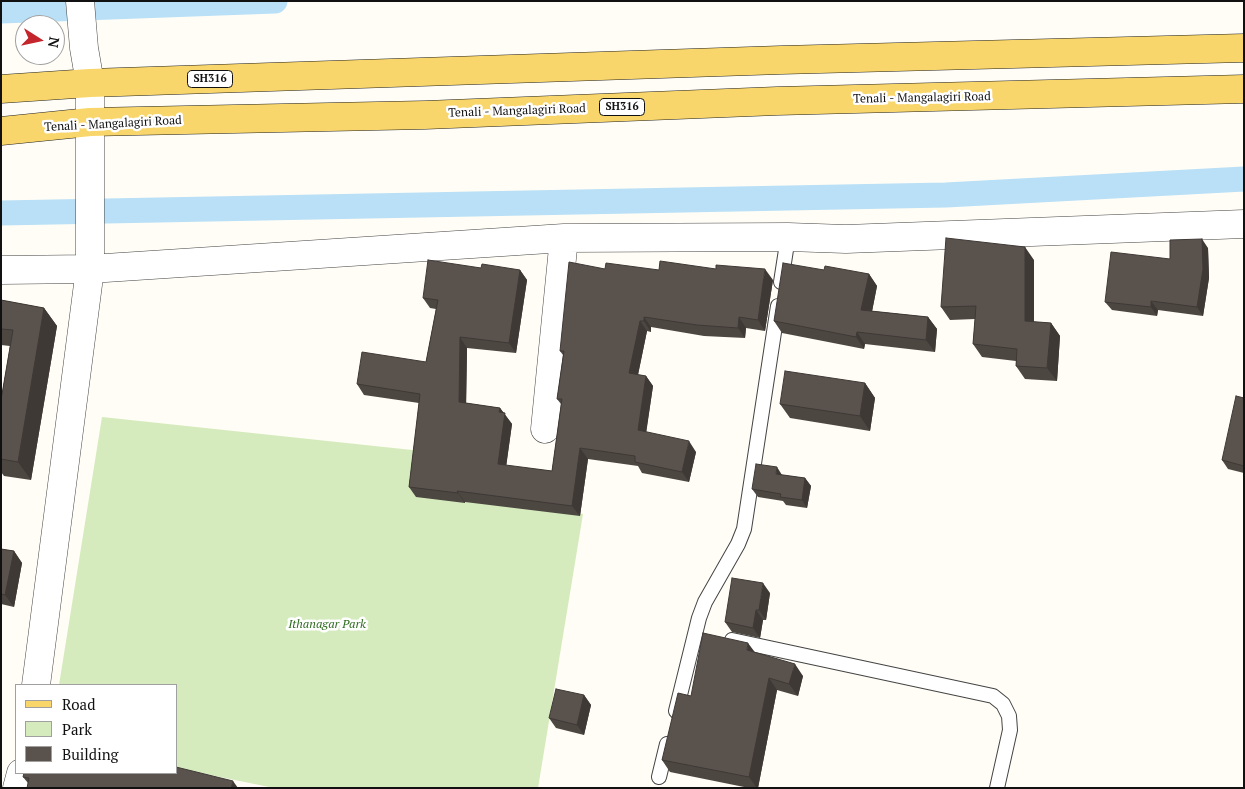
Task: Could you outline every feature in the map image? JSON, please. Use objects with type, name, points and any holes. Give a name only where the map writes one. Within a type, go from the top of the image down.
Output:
[{"type":"main road","name":"SH316","points":[[1,89],[90,82],[781,60],[1244,48]]},
{"type":"main road","name":"Tenali - Mangalagiri Road","points":[[1,131],[90,122],[424,115],[777,101],[1244,89]]},
{"type":"street","points":[[36,684],[90,256],[90,82],[84,48],[80,1]]},
{"type":"street","points":[[1,270],[90,256],[564,238],[861,238],[1244,224]]},
{"type":"street","points":[[545,429],[564,238]]},
{"type":"street","points":[[18,788],[21,774]]},
{"type":"lane","points":[[659,777],[672,724],[705,635],[705,602],[738,544],[744,529],[788,237]]},
{"type":"lane","points":[[705,635],[993,696],[1003,704],[1009,716],[1010,730],[997,788]]},
{"type":"green space","name":"Ithanagar Park","points":[[102,417],[431,452],[427,497],[583,514],[538,788],[274,788],[178,768],[178,684],[59,684]]},
{"type":"building","points":[[946,238],[1025,247],[1025,321],[1051,323],[1047,368],[1016,366],[1017,349],[973,344],[976,306],[941,307]]},
{"type":"building","points":[[1202,239],[1203,269],[1197,307],[1151,301],[1151,307],[1105,302],[1111,252],[1170,259],[1170,240]]},
{"type":"building","points":[[428,260],[481,268],[482,264],[520,270],[509,343],[460,337],[459,402],[500,408],[499,412],[505,413],[498,464],[552,471],[562,399],[557,399],[564,351],[560,351],[569,262],[605,269],[606,263],[659,270],[660,261],[716,269],[716,265],[765,269],[758,320],[739,317],[738,328],[697,325],[644,317],[644,321],[640,321],[629,373],[646,376],[638,430],[689,441],[682,472],[635,462],[635,456],[580,448],[572,506],[457,491],[458,493],[409,487],[420,394],[357,384],[362,352],[426,362],[438,300],[423,298]]},
{"type":"building","points":[[783,263],[824,270],[825,266],[869,274],[861,310],[928,317],[926,340],[857,332],[856,337],[774,321]]},
{"type":"building","points":[[1,300],[44,308],[18,462],[1,459],[1,400],[13,330],[1,329]]},
{"type":"building","points":[[785,371],[865,383],[860,416],[780,404]]},
{"type":"building","points":[[1236,396],[1244,398],[1244,466],[1222,460]]},
{"type":"building","points":[[756,464],[777,467],[776,474],[805,478],[802,500],[780,497],[781,494],[752,489]]},
{"type":"building","points":[[1,549],[14,551],[5,595],[1,594]]},
{"type":"building","points":[[732,578],[763,583],[759,610],[756,610],[753,628],[725,622]]},
{"type":"building","points":[[703,633],[748,643],[747,650],[795,664],[789,684],[769,678],[749,777],[662,760],[678,693],[691,696]]},
{"type":"building","points":[[556,689],[584,695],[577,725],[549,718]]},
{"type":"building","points":[[178,767],[233,781],[231,788],[27,788],[29,778],[23,777],[24,774],[178,774]]},
{"type":"waterway","points":[[1,11],[275,1]]},
{"type":"waterway","points":[[1,213],[946,195],[1244,179]]}]
